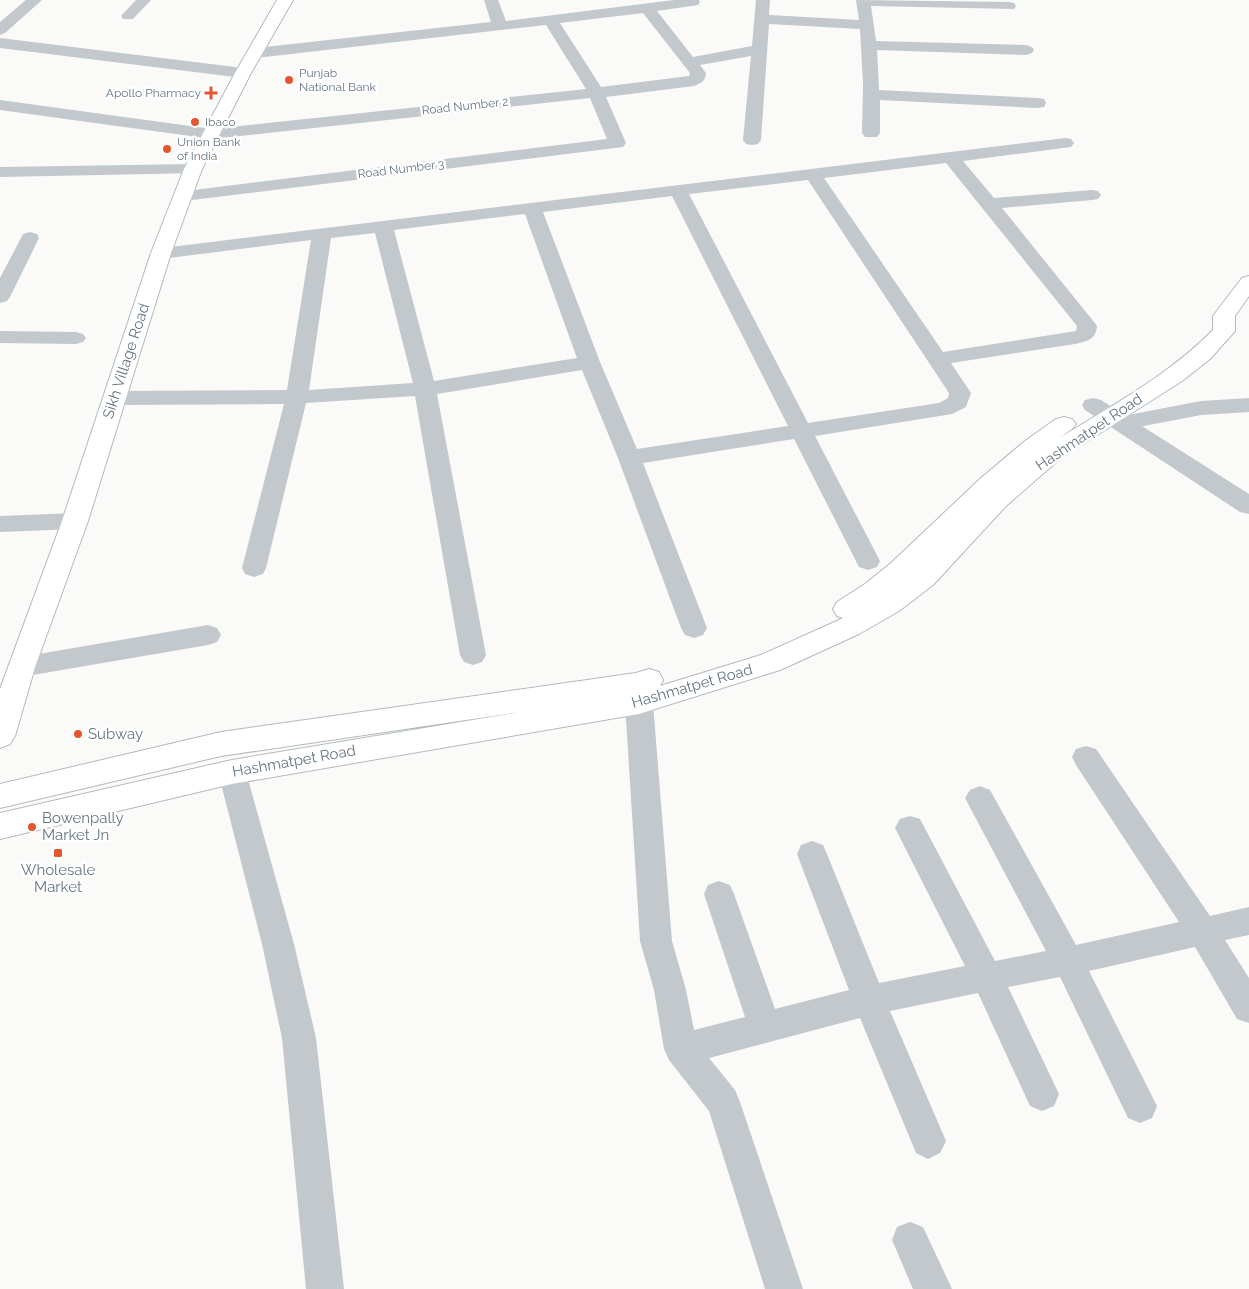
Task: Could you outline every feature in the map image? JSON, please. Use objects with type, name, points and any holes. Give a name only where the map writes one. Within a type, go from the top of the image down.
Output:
[{"type":"main road","name":"Sikh Village Road","points":[[0,736],[21,667],[75,521],[161,253],[193,169],[243,73],[285,0]]},
{"type":"main road","name":"Hashmatpet Road","points":[[0,826],[232,772],[639,702],[764,655],[849,627],[890,604],[924,578],[997,500],[1053,453],[1109,414],[1174,376],[1202,354],[1224,331],[1224,316],[1249,282]]},
{"type":"main road","points":[[0,796],[221,744],[636,684],[764,655]]},
{"type":"street","points":[[0,30],[35,0]]},
{"type":"street","points":[[128,16],[144,0]]},
{"type":"street","points":[[491,0],[500,26]]},
{"type":"street","points":[[752,140],[763,0]]},
{"type":"street","points":[[870,133],[872,95],[869,45],[863,0],[1009,6]]},
{"type":"street","points":[[256,53],[550,20],[647,8],[674,2],[693,2]]},
{"type":"street","points":[[647,8],[690,62],[758,50]]},
{"type":"street","points":[[761,19],[867,25]]},
{"type":"street","points":[[550,20],[596,92]]},
{"type":"street","points":[[0,43],[243,73]]},
{"type":"street","points":[[869,45],[1026,50]]},
{"type":"street","name":"Road Number 2","points":[[0,104],[212,134],[688,83],[698,77],[698,73],[690,62]]},
{"type":"street","name":"Road Number 3","points":[[184,196],[618,143],[596,92]]},
{"type":"street","points":[[872,95],[1038,103]]},
{"type":"street","points":[[161,253],[1065,143]]},
{"type":"street","points":[[937,358],[1075,338],[1086,334],[1087,326],[950,157]]},
{"type":"street","points":[[0,172],[193,169]]},
{"type":"street","points":[[629,458],[944,409],[958,402],[960,393],[813,174]]},
{"type":"street","points":[[678,190],[800,432],[868,561]]},
{"type":"street","points":[[989,204],[1092,195]]},
{"type":"street","points":[[532,208],[589,362],[629,458],[694,628]]},
{"type":"street","points":[[383,226],[425,389],[472,654]]},
{"type":"street","points":[[254,568],[296,397],[322,233]]},
{"type":"street","points":[[0,297],[30,238]]},
{"type":"street","points":[[0,337],[76,338]]},
{"type":"street","points":[[114,398],[296,397],[425,389],[589,362]]},
{"type":"street","points":[[1109,414],[1249,404]]},
{"type":"street","points":[[1109,414],[1249,506]]},
{"type":"street","points":[[0,524],[75,521]]},
{"type":"street","points":[[21,667],[208,635]]},
{"type":"street","points":[[639,702],[656,941],[670,990],[681,1049],[723,1102],[784,1289]]},
{"type":"street","points":[[1086,757],[1202,930],[1249,1008]]},
{"type":"street","points":[[232,772],[278,944],[299,1038],[325,1289]]},
{"type":"street","points":[[980,798],[1068,961],[1140,1106]]},
{"type":"street","points":[[910,828],[987,977],[1042,1094]]},
{"type":"street","points":[[812,854],[869,1000],[928,1141]]},
{"type":"street","points":[[719,894],[765,1027]]},
{"type":"street","points":[[681,1049],[869,1000],[1068,961],[1249,921]]},
{"type":"street","points":[[910,1240],[933,1289]]},
{"type":"place","name":"Punjab National Bank","points":[[289,80]]},
{"type":"place","name":"Apollo Pharmacy","points":[[211,93]]},
{"type":"place","name":"Ibaco","points":[[195,122]]},
{"type":"place","name":"Union Bank of India","points":[[167,149]]},
{"type":"place","name":"Subway","points":[[78,734]]},
{"type":"place","name":"Bowenpally Market Jn","points":[[32,827]]},
{"type":"place","name":"Wholesale Market","points":[[58,853]]}]
